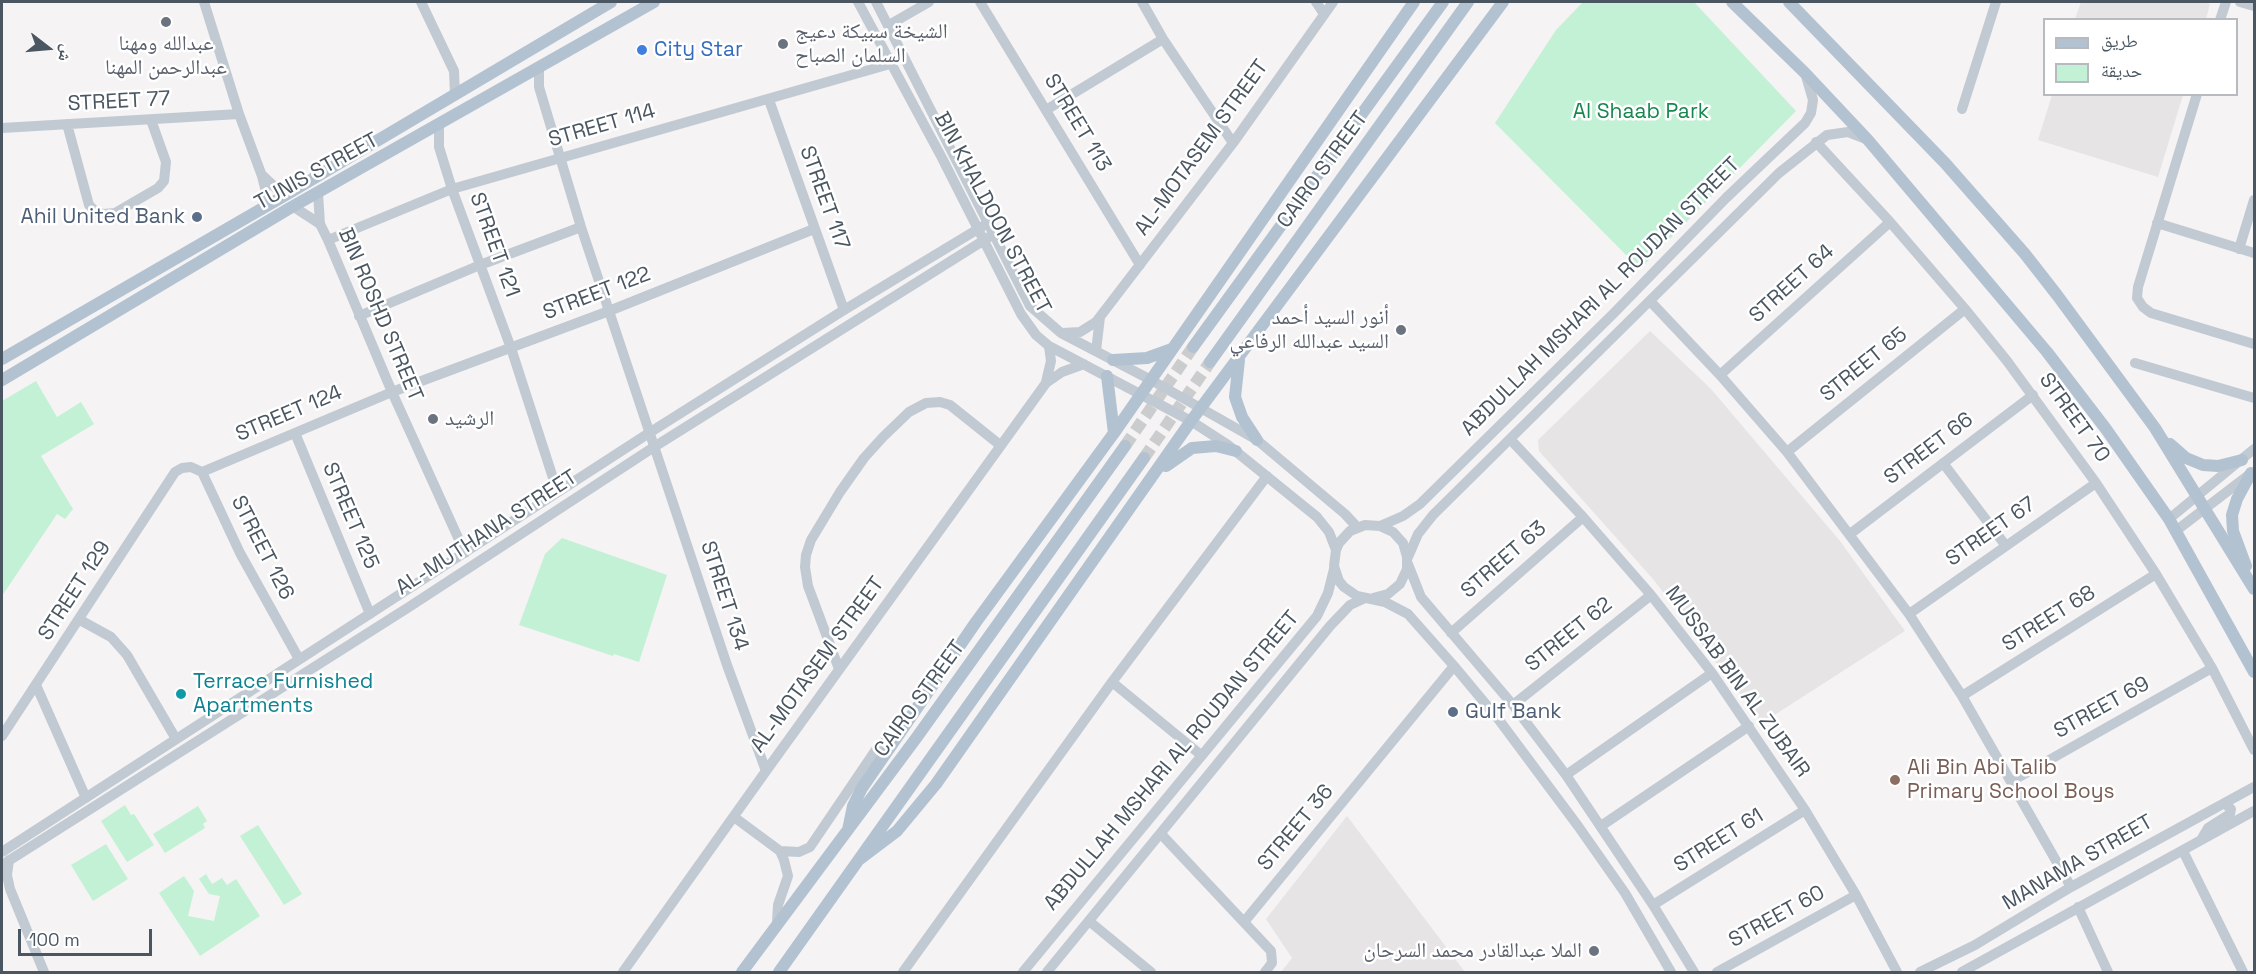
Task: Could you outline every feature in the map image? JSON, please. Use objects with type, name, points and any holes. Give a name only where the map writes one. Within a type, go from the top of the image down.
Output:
[{"type":"main road","name":"TUNIS STREET","points":[[2,359],[289,194],[610,2]]},
{"type":"main road","name":"TUNIS STREET","points":[[2,380],[318,193],[654,2]]},
{"type":"main road","points":[[848,830],[850,815],[857,797],[899,734],[976,622],[1114,434],[1414,2]]},
{"type":"main road","name":"CAIRO STREET","points":[[1193,347],[1443,2]]},
{"type":"main road","name":"CAIRO STREET","points":[[1210,362],[1468,2]]},
{"type":"main road","points":[[860,859],[884,843],[920,806],[1191,421],[1503,2]]},
{"type":"main road","points":[[1732,2],[1805,73],[1868,140],[2047,352],[2106,429],[2173,525],[2254,672]]},
{"type":"main road","points":[[1789,2],[1945,163],[2025,254],[2155,428],[2254,588]]},
{"type":"main road","points":[[1113,360],[1147,358],[1173,348]]},
{"type":"main road","points":[[1240,356],[1235,397],[1242,417],[1257,440]]},
{"type":"main road","points":[[1107,376],[1114,434]]},
{"type":"main road","points":[[2155,428],[2181,455],[2197,464],[2213,466],[2242,460]]},
{"type":"main road","name":"CAIRO STREET","points":[[742,972],[924,727],[1125,446]]},
{"type":"main road","points":[[1154,476],[1176,457],[1192,448],[1216,446],[1236,451]]},
{"type":"main road","name":"CAIRO STREET","points":[[779,972],[1144,458]]},
{"type":"main road","points":[[2253,472],[2235,504],[2232,520],[2233,531],[2254,588]]},
{"type":"street","points":[[204,2],[262,176],[265,188],[265,207]]},
{"type":"street","points":[[421,2],[454,71],[455,95]]},
{"type":"street","name":"BIN KHALDOON STREET","points":[[858,2],[1026,321],[1049,346],[1191,421],[1236,451],[1317,517],[1329,532],[1336,550]]},
{"type":"street","name":"BIN KHALDOON STREET","points":[[876,2],[1030,306],[1061,333],[1151,380],[1200,410],[1257,440],[1345,514],[1357,527]]},
{"type":"street","points":[[889,25],[929,2]]},
{"type":"street","name":"STREET 113","points":[[980,2],[1140,265]]},
{"type":"street","points":[[1142,2],[1163,39],[1233,142]]},
{"type":"street","points":[[1316,2],[1324,14]]},
{"type":"street","name":"AL-MOTASEM STREET","points":[[1061,333],[1080,332],[1091,326],[1100,316],[1233,142],[1333,2]]},
{"type":"street","points":[[1962,109],[1996,2]]},
{"type":"street","points":[[2221,18],[2226,2]]},
{"type":"street","points":[[2240,2],[2254,6]]},
{"type":"street","points":[[1046,110],[1163,39]]},
{"type":"street","name":"STREET 114","points":[[328,240],[452,189],[890,64]]},
{"type":"street","name":"STREET 134","points":[[540,67],[539,87],[581,227],[727,665],[766,771]]},
{"type":"street","points":[[454,71],[473,83]]},
{"type":"street","name":"ABDULLAH MSHARI AL ROUDAN STREET","points":[[1380,526],[1404,516],[1424,500],[1804,123],[1811,112],[1812,94],[1805,73]]},
{"type":"street","points":[[523,77],[539,87]]},
{"type":"street","points":[[2196,96],[2136,294],[2139,303],[2151,313],[2254,344]]},
{"type":"street","name":"STREET 117","points":[[769,100],[844,310]]},
{"type":"street","name":"STREET 77","points":[[2,128],[240,114]]},
{"type":"street","points":[[67,124],[89,205],[96,212],[104,214],[115,213],[158,188],[164,181],[166,162],[152,120]]},
{"type":"street","name":"STREET 121","points":[[439,125],[439,147],[452,189],[511,348],[555,481],[555,494]]},
{"type":"street","name":"ABDULLAH MSHARI AL ROUDAN STREET","points":[[1408,559],[1418,534],[1433,515],[1779,173],[1827,135],[1841,132],[1868,140]]},
{"type":"street","points":[[421,135],[439,147]]},
{"type":"street","name":"STREET 70","points":[[1816,142],[1890,222],[1965,309],[2096,483],[2156,574],[2212,668],[2254,750]]},
{"type":"street","points":[[1770,156],[1779,162],[1779,173]]},
{"type":"street","points":[[262,176],[278,190],[289,194]]},
{"type":"street","name":"BIN ROSHD STREET","points":[[318,193],[320,224],[392,392],[465,553]]},
{"type":"street","points":[[2240,249],[2254,200]]},
{"type":"street","name":"BIN ROSHD STREET","points":[[294,207],[320,224]]},
{"type":"street","name":"STREET 64","points":[[1720,375],[1890,222]]},
{"type":"street","name":"AL-MUTHANA STREET","points":[[2,852],[650,433],[844,310],[988,223]]},
{"type":"street","points":[[2157,223],[2254,253]]},
{"type":"street","points":[[359,316],[480,264],[581,227]]},
{"type":"street","name":"STREET 122","points":[[392,392],[609,311],[814,229]]},
{"type":"street","name":"AL-MUTHANA STREET","points":[[5,863],[409,607],[654,447],[994,234]]},
{"type":"street","points":[[1650,301],[1720,375],[1787,452],[1909,614],[1962,696],[2071,887]]},
{"type":"street","name":"STREET 65","points":[[1787,452],[1965,309]]},
{"type":"street","name":"AL-MOTASEM STREET","points":[[1095,351],[1100,316]]},
{"type":"street","name":"AL-MOTASEM STREET","points":[[1046,383],[1051,361],[1049,346]]},
{"type":"street","points":[[2135,363],[2254,398]]},
{"type":"street","name":"AL-MOTASEM STREET","points":[[623,972],[1046,383],[1062,372],[1084,364]]},
{"type":"street","points":[[1555,372],[1554,383],[1560,386],[1566,384]]},
{"type":"street","name":"STREET 124","points":[[202,472],[392,392]]},
{"type":"street","name":"STREET 66","points":[[1850,534],[2032,395]]},
{"type":"street","points":[[839,669],[808,586],[805,561],[814,535],[864,458],[909,412],[920,405],[935,402],[954,408],[1000,445]]},
{"type":"street","name":"STREET 125","points":[[295,433],[370,614]]},
{"type":"street","name":"MUSSAB BIN AL ZUBAIR","points":[[1510,439],[1583,517],[1651,595],[1712,673],[1805,810],[1856,895],[1897,972]]},
{"type":"street","points":[[2173,525],[2197,497],[2254,449]]},
{"type":"street","points":[[1943,463],[2006,546]]},
{"type":"street","name":"STREET 129","points":[[2,736],[175,472],[191,467],[202,472]]},
{"type":"street","name":"STREET 126","points":[[202,472],[240,553],[299,659]]},
{"type":"street","points":[[2173,525],[2204,509],[2253,472]]},
{"type":"street","points":[[903,972],[1112,682],[1267,476]]},
{"type":"street","name":"STREET 67","points":[[1909,614],[2096,483]]},
{"type":"street","points":[[1424,500],[1423,511],[1433,515]]},
{"type":"street","points":[[1317,517],[1326,512],[1329,501]]},
{"type":"street","name":"STREET 63","points":[[1450,633],[1583,517]]},
{"type":"street","points":[[1671,972],[1625,893],[1605,864],[1516,741],[1454,666],[1415,621],[1398,607],[1350,592],[1339,581],[1334,566],[1336,550],[1344,537],[1357,527],[1380,526],[1399,537],[1416,586],[1428,606],[1513,705],[1566,775],[1653,905],[1694,972]]},
{"type":"street","points":[[1369,598],[1388,594],[1400,584],[1408,559]]},
{"type":"street","name":"ABDULLAH MSHARI AL ROUDAN STREET","points":[[1023,972],[1317,616],[1328,593],[1334,566]]},
{"type":"street","name":"STREET 68","points":[[1962,696],[2156,574]]},
{"type":"street","name":"STREET 62","points":[[1513,705],[1651,595]]},
{"type":"street","name":"ABDULLAH MSHARI AL ROUDAN STREET","points":[[1047,972],[1330,626],[1350,605],[1369,598]]},
{"type":"street","points":[[1415,621],[1412,613],[1415,605],[1428,606]]},
{"type":"street","points":[[1317,616],[1327,617],[1330,626]]},
{"type":"street","points":[[80,620],[111,637],[127,655],[176,739]]},
{"type":"street","name":"STREET 36","points":[[1244,922],[1454,666]]},
{"type":"street","name":"STREET 69","points":[[2012,781],[2212,668]]},
{"type":"street","points":[[1566,775],[1712,673]]},
{"type":"street","points":[[1112,682],[1201,755]]},
{"type":"street","points":[[36,685],[86,798]]},
{"type":"street","points":[[1253,693],[1253,700],[1258,705],[1265,706]]},
{"type":"street","points":[[1237,712],[1244,713],[1249,718],[1249,725]]},
{"type":"street","points":[[1601,826],[1749,726]]},
{"type":"street","points":[[780,851],[799,852],[810,847],[875,751],[888,739],[899,734]]},
{"type":"street","name":"MANAMA STREET","points":[[1920,972],[1975,945],[2071,887],[2254,787]]},
{"type":"street","points":[[2201,840],[2208,828],[2230,814],[2230,806],[2225,804]]},
{"type":"street","name":"STREET 61","points":[[1653,905],[1805,810]]},
{"type":"street","name":"MANAMA STREET","points":[[1962,972],[2254,811]]},
{"type":"street","points":[[734,817],[780,851],[786,865],[788,876],[778,905],[777,922]]},
{"type":"street","points":[[1161,834],[1271,951],[1272,963],[1265,972]]},
{"type":"street","points":[[2182,851],[2243,972]]},
{"type":"street","points":[[5,863],[8,882],[44,972]]},
{"type":"street","name":"STREET 60","points":[[1717,972],[1856,895]]},
{"type":"street","points":[[2078,907],[2108,972]]},
{"type":"street","points":[[1089,921],[1151,972]]},
{"type":"street","points":[[1999,931],[1998,943],[2005,948]]},
{"type":"street","points":[[1975,945],[1984,950],[1984,960]]},
{"type":"shaded area","points":[[2081,2],[2203,2],[2210,4],[2206,18],[2075,18]]},
{"type":"shaded area","points":[[2052,96],[2183,96],[2158,177],[2038,140]]},
{"type":"shaded area","points":[[1650,331],[1711,389],[1840,541],[1905,631],[1762,723],[1653,579],[1539,451],[1538,440]]},
{"type":"shaded area","points":[[1347,816],[1465,972],[1281,972],[1292,958],[1266,919]]},
{"type":"green space","name":"Al Shaab Park","points":[[1583,2],[1694,2],[1796,111],[1640,269],[1495,123],[1556,30]]},
{"type":"green space","points":[[36,381],[57,417],[81,402],[94,424],[41,456],[73,509],[65,519],[57,514],[2,596],[2,401]]},
{"type":"green space","points":[[562,538],[667,575],[639,662],[614,654],[613,656],[519,625],[545,554]]},
{"type":"green space","points":[[125,805],[131,815],[134,814],[154,845],[127,862],[101,821]]},
{"type":"green space","points":[[198,806],[207,821],[203,824],[205,828],[165,853],[153,834]]},
{"type":"green space","points":[[258,825],[302,894],[284,905],[240,836]]},
{"type":"green space","points":[[106,844],[128,879],[93,901],[71,865]]},
{"type":"green space","points":[[206,874],[212,884],[222,878],[227,885],[236,879],[260,916],[200,956],[159,893],[184,876],[194,891],[188,916],[214,921],[220,896],[209,894],[199,879]]},
{"type":"tunnel","points":[[1125,446],[1193,347]]},
{"type":"tunnel","points":[[1144,458],[1210,362]]},
{"type":"place","name":"عبدالله ومهنا عبدالرحمن المهنا","points":[[166,22]]},
{"type":"place","name":"الشيخة سبيكة دعيج السلمان الصباح","points":[[783,44]]},
{"type":"place","name":"City Star","points":[[642,50]]},
{"type":"place","name":"Ahil United Bank","points":[[197,217]]},
{"type":"place","name":"أنور السيد أحمد السيد عبدالله الرفاعي","points":[[1401,330]]},
{"type":"place","name":"الرشيد","points":[[433,419]]},
{"type":"place","name":"Terrace Furnished Apartments","points":[[181,694]]},
{"type":"place","name":"Gulf Bank","points":[[1453,712]]},
{"type":"place","name":"Ali Bin Abi Talib Primary School Boys","points":[[1895,780]]},
{"type":"place","name":"الملا عبدالقادر محمد السرحان","points":[[1594,951]]}]
